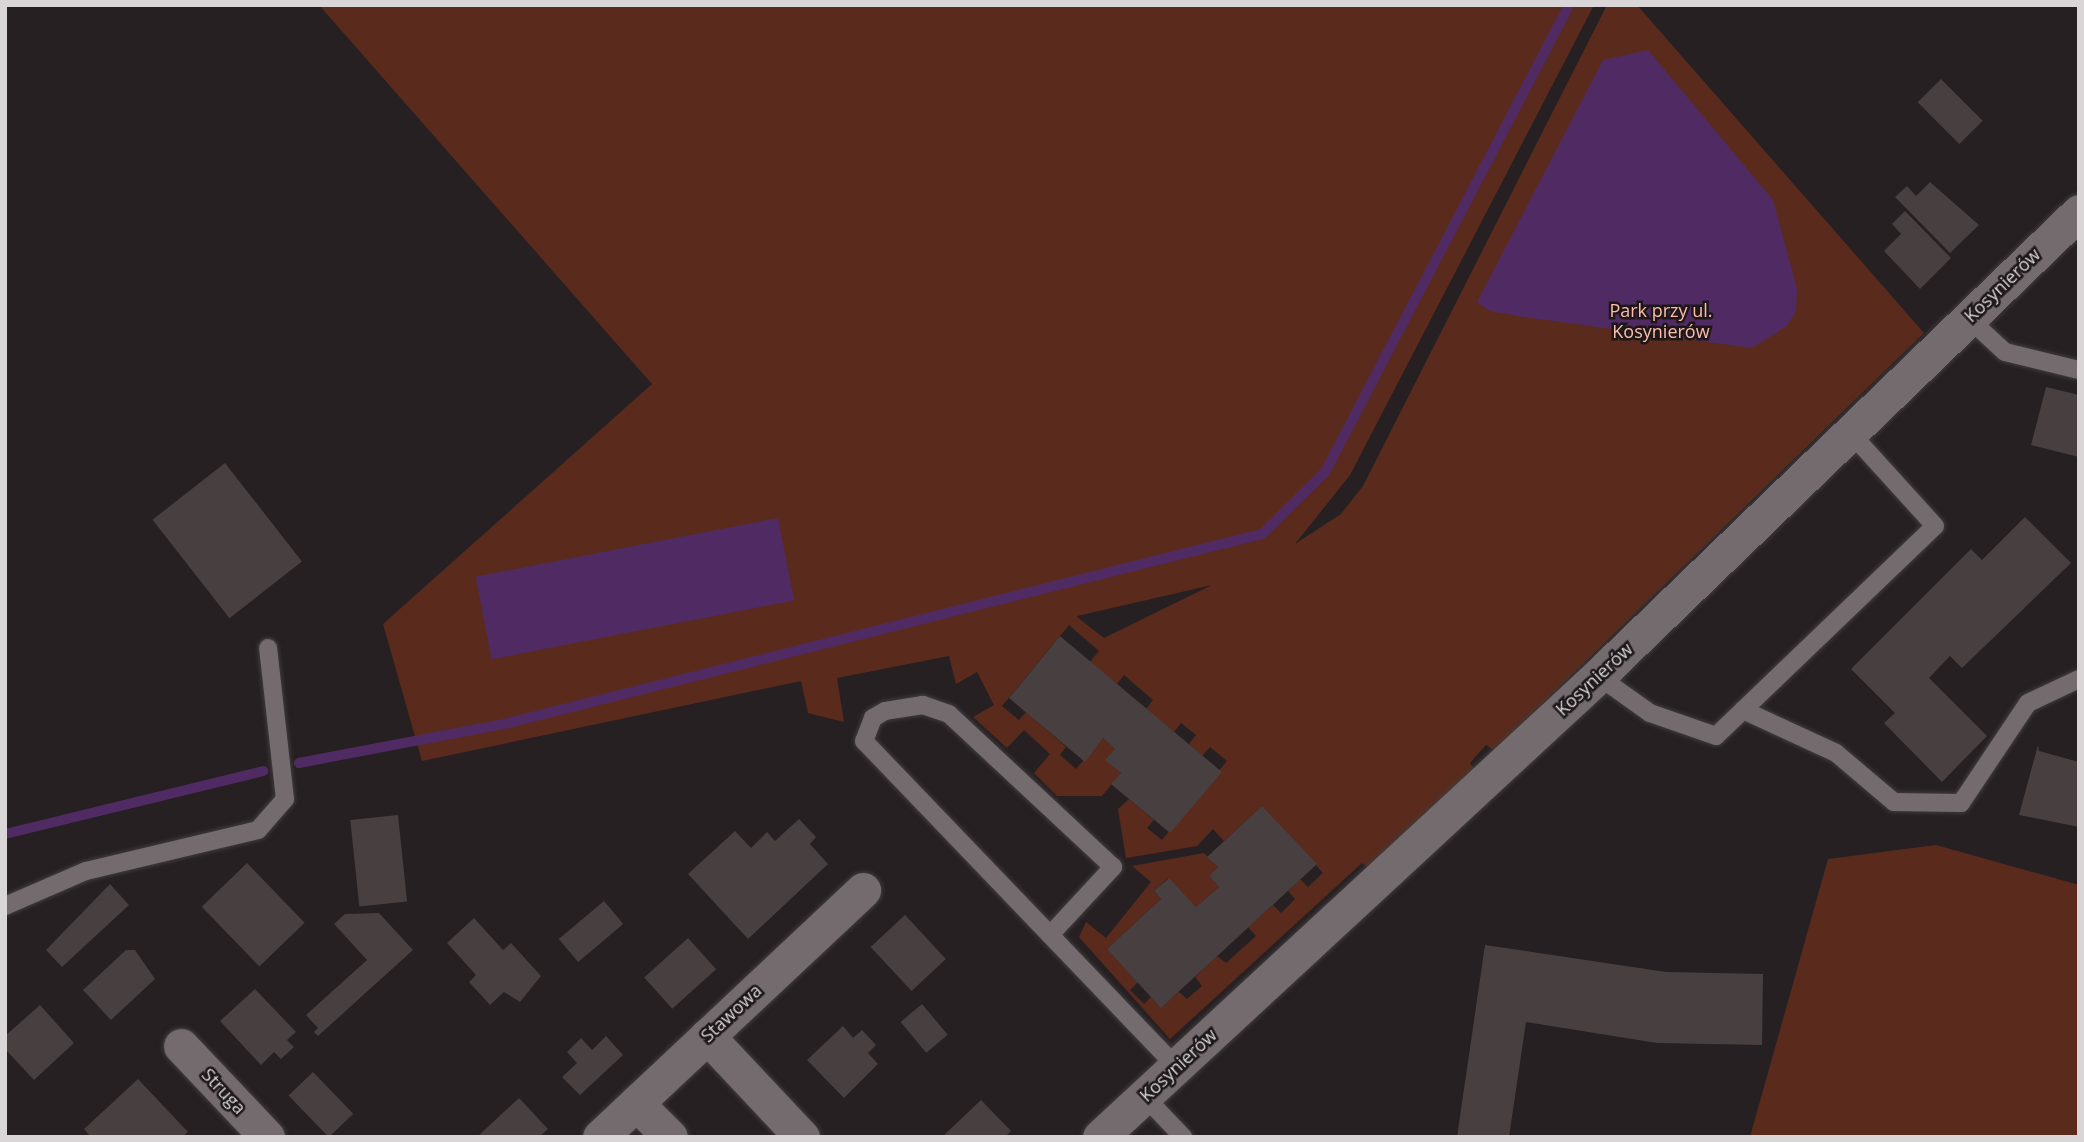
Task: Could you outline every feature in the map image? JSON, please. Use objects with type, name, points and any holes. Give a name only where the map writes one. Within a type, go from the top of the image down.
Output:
[{"type":"street","name":"Kosynierów","points":[[1100,1137],[1598,676],[2079,212]]},
{"type":"street","name":"Stawowa","points":[[600,1137],[863,890]]},
{"type":"street","points":[[707,1036],[802,1137]]},
{"type":"street","name":"Struga","points":[[181,1046],[267,1137]]},
{"type":"street","points":[[636,1102],[670,1137]]},
{"type":"lane","points":[[1968,318],[2005,352],[2079,370]]},
{"type":"lane","points":[[1598,676],[1650,713],[1716,736],[1936,526],[1849,431]]},
{"type":"lane","points":[[5,906],[86,872],[258,830],[285,799],[268,648]]},
{"type":"lane","points":[[1743,710],[1836,753],[1894,802],[1961,803],[2028,703],[2079,679]]},
{"type":"lane","points":[[1050,935],[1113,867],[949,714],[923,705],[873,718],[864,741],[1050,935],[1176,1066]]},
{"type":"lane","points":[[1144,1096],[1183,1137]]},
{"type":"green space","name":"Park przy ul. Kosynierów","points":[[319,5],[1594,5],[1350,475],[1295,544],[1341,514],[1363,486],[1607,5],[1637,5],[1924,333],[1494,750],[1486,745],[1470,763],[1474,769],[1370,869],[1362,863],[1170,1039],[1079,937],[1086,922],[1106,938],[1151,882],[1132,866],[1204,853],[1218,867],[1209,876],[1219,887],[1196,907],[1168,878],[1154,891],[1161,899],[1107,949],[1138,982],[1130,990],[1144,1004],[1151,997],[1161,1007],[1179,992],[1187,999],[1202,986],[1195,977],[1217,956],[1226,963],[1256,936],[1248,927],[1273,905],[1281,913],[1295,899],[1288,891],[1300,879],[1308,887],[1323,873],[1262,806],[1224,841],[1213,829],[1197,846],[1126,858],[1118,809],[1129,799],[1154,820],[1147,828],[1162,840],[1227,761],[1210,747],[1202,756],[1189,744],[1196,735],[1181,723],[1174,732],[1146,709],[1153,700],[1124,675],[1117,684],[1090,662],[1099,651],[1069,625],[1002,706],[1019,720],[1026,712],[1066,747],[1060,755],[1076,769],[1103,738],[1115,749],[1106,760],[1121,773],[1102,796],[1057,796],[1034,773],[1050,754],[1024,730],[1007,748],[973,717],[994,705],[977,672],[956,684],[949,656],[837,678],[844,722],[808,713],[801,681],[422,761],[383,624],[652,384]],"holes":[[[1212,585],[1104,638],[1077,616]]]},
{"type":"green space","points":[[1936,845],[2079,885],[2079,1137],[1750,1137],[1828,859]]},
{"type":"shaded area","points":[[1648,50],[1773,200],[1797,289],[1796,311],[1787,326],[1752,348],[1524,317],[1490,311],[1477,302],[1603,60]]},
{"type":"shaded area","points":[[778,518],[794,600],[492,659],[476,577]]},
{"type":"building","points":[[1941,79],[1983,121],[1959,144],[1918,102]]},
{"type":"building","points":[[1930,182],[1979,225],[1950,253],[1895,197],[1907,186],[1916,196]]},
{"type":"building","points":[[1905,211],[1951,258],[1920,289],[1884,251],[1901,234],[1892,224]]},
{"type":"building","points":[[2046,387],[2079,395],[2079,457],[2031,445]]},
{"type":"building","points":[[225,463],[302,562],[229,618],[153,520]]},
{"type":"building","points":[[2025,517],[2071,563],[1962,668],[1950,656],[1929,678],[1987,736],[1942,782],[1884,723],[1895,713],[1851,669],[1971,549],[1982,560]]},
{"type":"building","points":[[1060,636],[1222,772],[1170,833],[1111,784],[1121,773],[1105,760],[1115,749],[1103,738],[1085,762],[1009,698]]},
{"type":"building","points":[[2038,745],[2039,751],[2079,762],[2079,827],[2019,815]]},
{"type":"building","points":[[1262,806],[1317,864],[1161,1008],[1107,949],[1161,899],[1154,891],[1169,878],[1196,907],[1219,887],[1209,876],[1218,867],[1207,857]]},
{"type":"building","points":[[398,815],[407,902],[359,907],[350,820]]},
{"type":"building","points":[[799,819],[816,837],[810,844],[828,864],[748,939],[688,874],[735,831],[751,848],[767,832],[775,841]]},
{"type":"building","points":[[247,863],[305,923],[259,966],[202,907]]},
{"type":"building","points":[[110,884],[129,905],[62,967],[46,950]]},
{"type":"building","points":[[604,901],[623,924],[578,962],[559,939]]},
{"type":"building","points":[[379,913],[413,950],[318,1036],[314,1032],[318,1028],[306,1015],[367,960],[334,924],[345,914]]},
{"type":"building","points":[[905,915],[946,959],[912,991],[871,947]]},
{"type":"building","points":[[474,918],[503,950],[511,943],[541,976],[520,1002],[504,992],[490,1005],[469,982],[476,975],[447,943]]},
{"type":"building","points":[[688,938],[716,969],[672,1009],[644,977]]},
{"type":"building","points":[[1485,945],[1666,972],[1763,974],[1762,1045],[1657,1043],[1526,1022],[1509,1137],[1457,1137]]},
{"type":"building","points":[[126,950],[135,950],[155,979],[111,1020],[83,990]]},
{"type":"building","points":[[255,989],[296,1032],[287,1040],[294,1047],[281,1059],[274,1052],[261,1065],[220,1021]]},
{"type":"building","points":[[922,1004],[948,1035],[926,1053],[901,1022]]},
{"type":"building","points":[[40,1005],[74,1043],[34,1080],[5,1049],[5,1036]]},
{"type":"building","points":[[843,1026],[853,1038],[862,1030],[876,1045],[868,1053],[878,1064],[844,1098],[807,1060]]},
{"type":"building","points":[[606,1036],[623,1055],[580,1095],[562,1077],[577,1063],[567,1052],[581,1038],[592,1050]]},
{"type":"building","points":[[313,1072],[353,1114],[329,1137],[289,1096]]},
{"type":"building","points":[[138,1079],[188,1132],[182,1137],[91,1137],[84,1129]]},
{"type":"building","points":[[519,1098],[548,1129],[539,1137],[477,1137]]},
{"type":"building","points":[[981,1100],[1011,1131],[1005,1137],[942,1137]]},
{"type":"waterway","points":[[299,763],[504,724],[1262,534],[1325,472],[1569,5]]},
{"type":"waterway","points":[[5,834],[263,771]]}]
